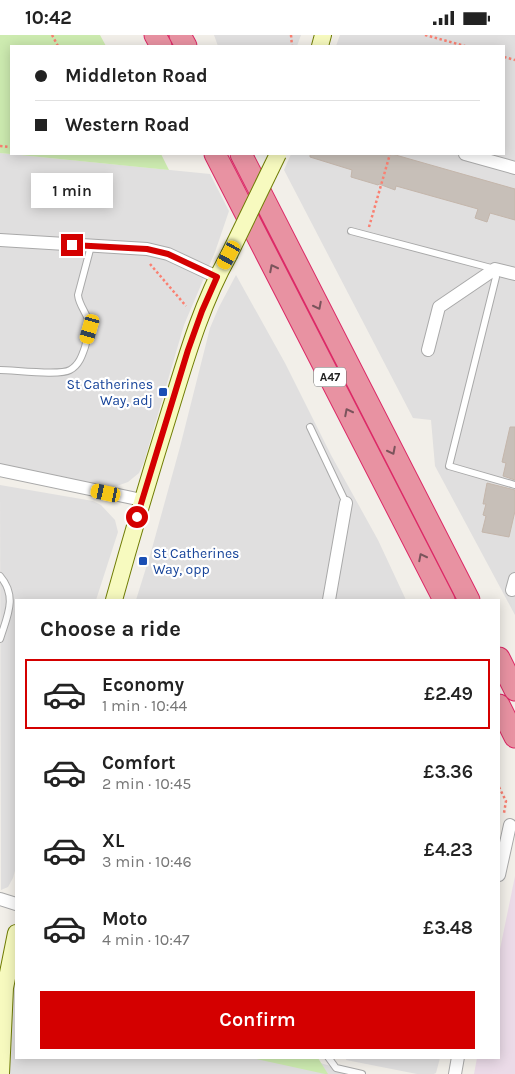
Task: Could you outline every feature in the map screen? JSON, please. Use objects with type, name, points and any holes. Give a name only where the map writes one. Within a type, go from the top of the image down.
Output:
[{"type":"highway","name":"A47","points":[[216,155],[443,599]]},
{"type":"highway","name":"A47","points":[[242,155],[468,599]]},
{"type":"highway","points":[[500,660],[515,690]]},
{"type":"highway","points":[[500,707],[515,737]]},
{"type":"main road","points":[[114,599],[142,500],[188,350],[202,311],[278,155]]},
{"type":"main road","points":[[1,1074],[8,991],[15,940]]},
{"type":"street","points":[[468,155],[515,168]]},
{"type":"street","points":[[0,240],[147,249],[168,254],[217,277]]},
{"type":"street","points":[[428,350],[439,307],[495,269],[515,274]]},
{"type":"street","points":[[0,470],[142,500]]},
{"type":"street","points":[[329,599],[346,503]]},
{"type":"street","points":[[500,870],[510,825]]},
{"type":"street","points":[[0,899],[15,904]]},
{"type":"street","points":[[455,1074],[458,1059]]},
{"type":"lane","points":[[351,231],[495,269],[496,277],[449,466],[515,485]]},
{"type":"lane","points":[[0,370],[55,373],[68,371],[76,365],[82,356],[90,329],[78,300],[78,295],[91,246]]},
{"type":"lane","points":[[310,427],[346,503]]},
{"type":"lane","points":[[0,576],[10,592],[10,605],[0,639]]},
{"type":"lane","points":[[329,1059],[336,1068],[362,1074]]},
{"type":"path","points":[[425,35],[461,45]]},
{"type":"path","points":[[366,235],[390,155]]},
{"type":"path","points":[[147,260],[186,306]]},
{"type":"path","points":[[500,789],[506,801],[503,815],[510,825]]},
{"type":"shaded area","points":[[214,35],[301,35],[297,45],[218,45]]},
{"type":"shaded area","points":[[340,35],[515,35],[515,615],[435,466],[431,420],[413,418],[284,170],[291,155],[505,155],[505,45],[336,45]]},
{"type":"shaded area","points":[[0,153],[210,174],[229,211],[215,252],[184,325],[144,462],[139,473],[128,482],[114,487],[105,487],[0,464]]},
{"type":"shaded area","points":[[236,275],[285,363],[331,455],[378,540],[406,599],[136,599],[180,447],[210,328]]},
{"type":"shaded area","points":[[0,485],[93,501],[101,505],[115,520],[118,532],[96,599],[15,599],[15,871],[8,887],[1,890]]},
{"type":"shaded area","points":[[515,876],[515,1074],[474,1074],[477,1059],[500,1059],[500,949]]},
{"type":"shaded area","points":[[0,982],[15,986],[15,1059],[304,1059],[363,1074],[0,1074]]},
{"type":"shaded area","points":[[440,1059],[436,1073],[434,1074],[417,1074],[346,1060]]},
{"type":"green space","points":[[0,35],[100,35],[105,45],[10,45],[10,154],[0,153]]},
{"type":"green space","points":[[20,155],[162,155],[169,170]]},
{"type":"green space","points":[[257,1059],[319,1059],[328,1074]]},
{"type":"building","points":[[310,155],[396,155],[515,189],[515,220],[490,213],[487,222],[475,218],[478,209],[396,186],[395,190],[351,177],[352,170],[310,157]]},
{"type":"building","points":[[510,427],[515,427],[515,480],[503,476],[506,463],[502,462]]},
{"type":"building","points":[[487,483],[515,490],[515,511],[509,537],[482,532],[486,516],[483,515],[486,504],[483,504]]},
{"type":"place","name":"St Catherines Way, adj","points":[[163,392]]},
{"type":"place","name":"St Catherines Way, opp","points":[[143,561]]},
{"type":"route","points":[[72,245],[147,249],[168,254],[217,277],[188,350],[137,517]]}]
